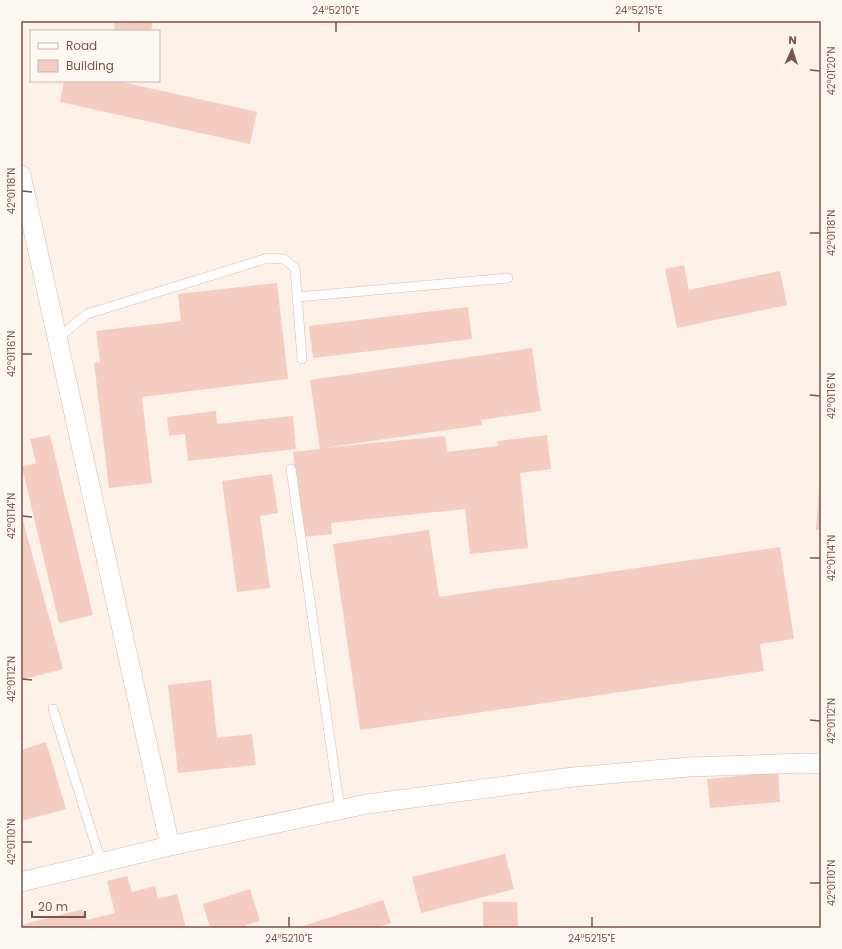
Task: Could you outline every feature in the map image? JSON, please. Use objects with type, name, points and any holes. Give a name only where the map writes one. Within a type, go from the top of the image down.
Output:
[{"type":"street","points":[[21,176],[170,846]]},
{"type":"street","points":[[21,882],[170,846],[367,804],[572,777],[689,767],[806,763],[821,764]]},
{"type":"lane","points":[[57,339],[87,314],[268,258],[284,259],[295,268],[302,359]]},
{"type":"lane","points":[[298,297],[508,278]]},
{"type":"lane","points":[[291,469],[340,810]]},
{"type":"lane","points":[[53,709],[101,862]]},
{"type":"building","points":[[115,21],[153,21],[151,30],[114,30]]},
{"type":"building","points":[[64,82],[122,82],[257,112],[250,144],[60,102]]},
{"type":"building","points":[[684,265],[689,290],[780,271],[787,305],[677,328],[665,269]]},
{"type":"building","points":[[277,283],[288,379],[142,397],[152,483],[109,488],[94,363],[100,362],[96,331],[181,321],[178,294]]},
{"type":"building","points":[[468,307],[472,339],[313,358],[309,326]]},
{"type":"building","points":[[532,348],[541,411],[481,420],[482,425],[323,448],[445,436],[447,452],[498,446],[497,441],[547,435],[551,469],[520,473],[528,548],[470,554],[465,509],[331,523],[332,534],[302,537],[293,452],[320,449],[310,380]]},
{"type":"building","points":[[216,411],[217,424],[293,416],[296,449],[188,461],[185,434],[169,436],[167,417]]},
{"type":"building","points":[[50,435],[93,615],[59,623],[22,467],[36,463],[30,439]]},
{"type":"building","points":[[272,474],[278,513],[260,516],[270,588],[237,592],[222,481]]},
{"type":"building","points":[[820,479],[821,530],[816,530]]},
{"type":"building","points":[[21,513],[63,669],[21,680]]},
{"type":"building","points":[[429,530],[439,597],[780,547],[794,639],[760,644],[764,671],[360,730],[333,544]]},
{"type":"building","points":[[211,680],[217,738],[252,734],[256,765],[178,773],[168,685]]},
{"type":"building","points":[[46,742],[66,809],[21,821],[21,750]]},
{"type":"building","points":[[778,772],[780,802],[710,808],[707,779]]},
{"type":"building","points":[[505,854],[514,889],[421,913],[412,877]]},
{"type":"building","points":[[127,876],[132,892],[155,886],[158,899],[177,894],[186,928],[21,928],[21,925],[83,909],[86,920],[115,913],[107,881]]},
{"type":"building","points":[[250,889],[260,921],[246,925],[247,928],[210,928],[203,904]]},
{"type":"building","points":[[383,900],[391,923],[376,928],[297,928]]},
{"type":"building","points":[[483,902],[517,902],[518,928],[483,928]]}]
